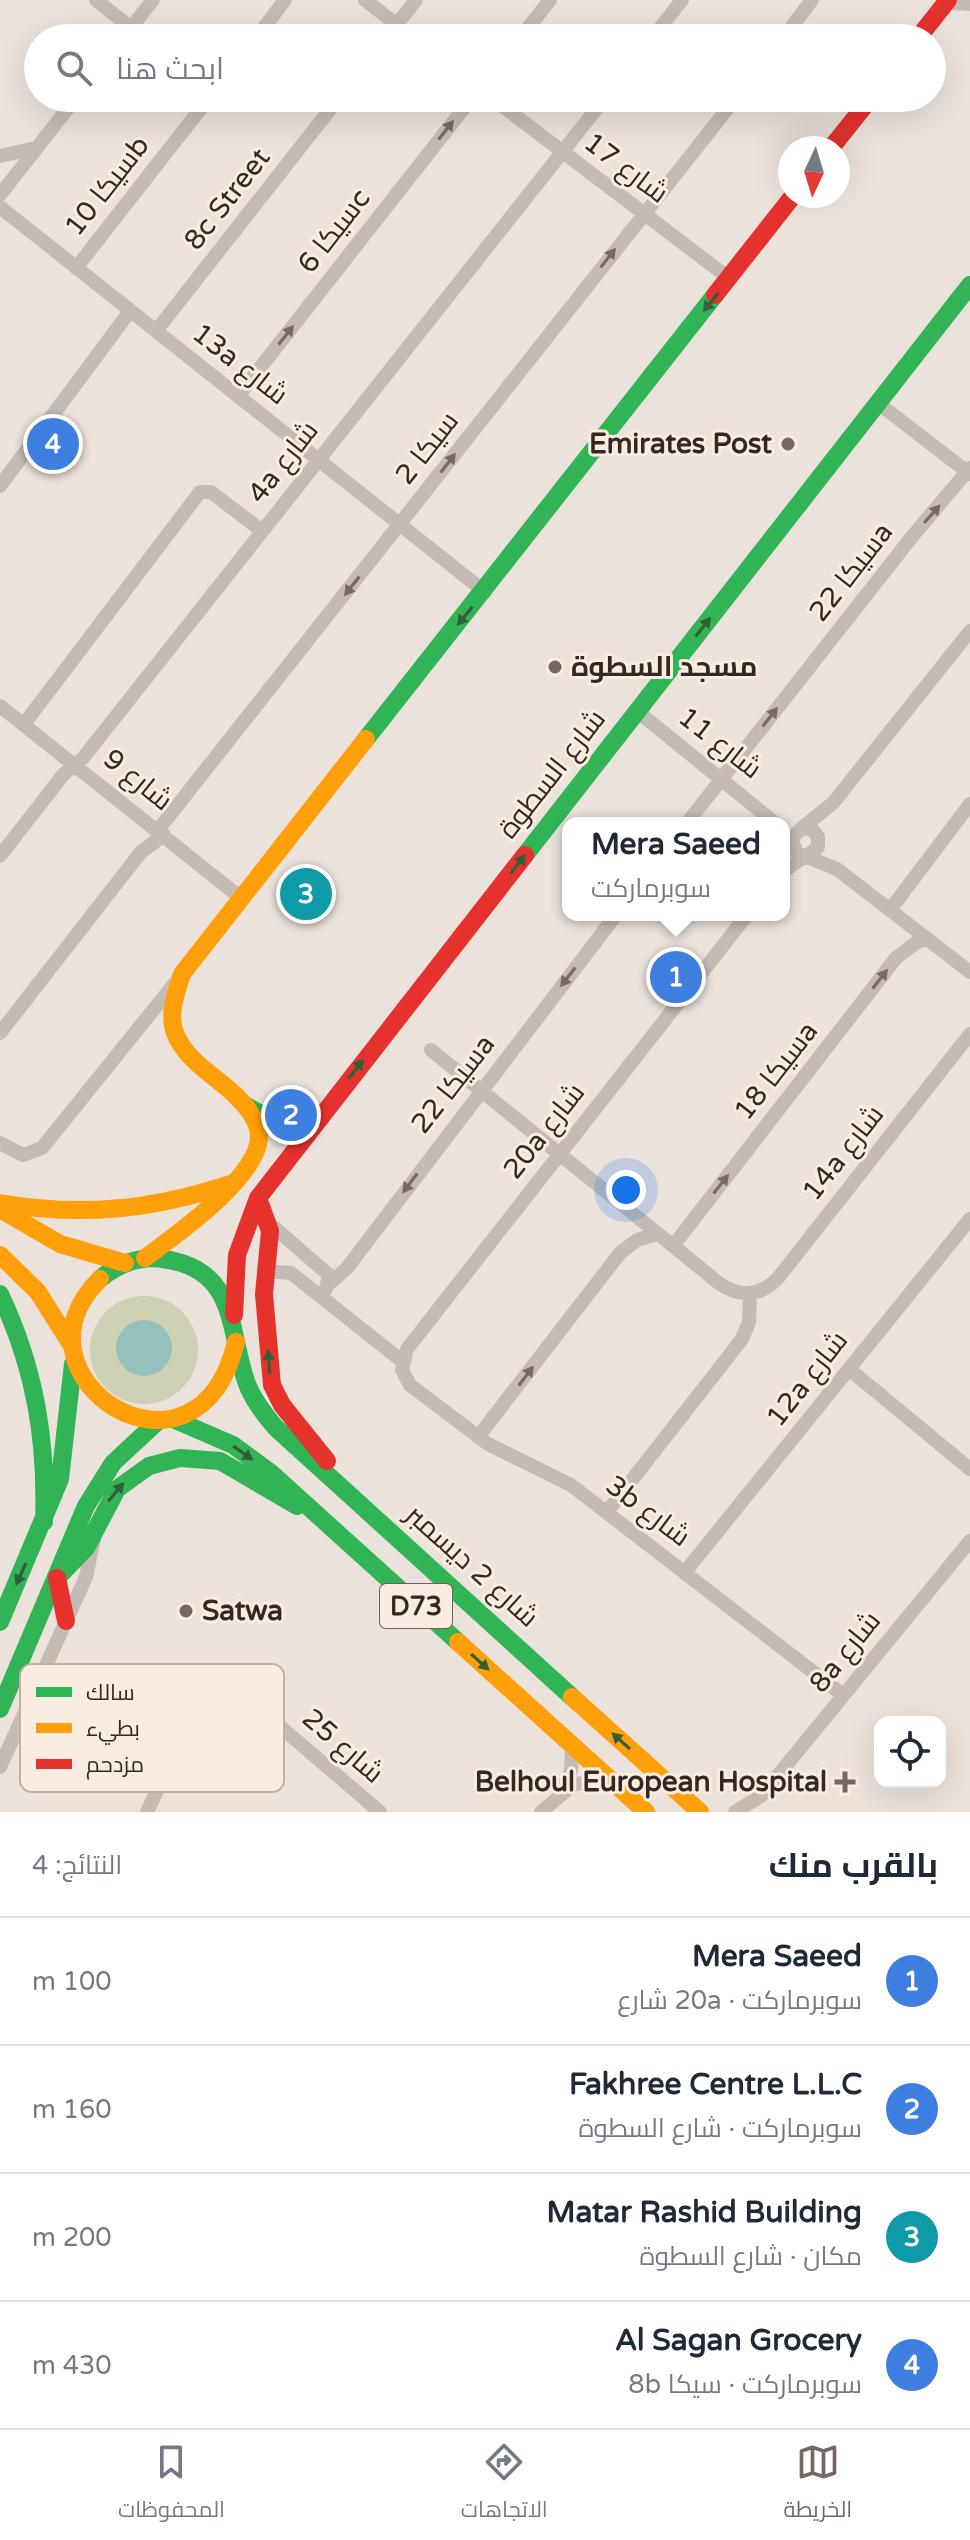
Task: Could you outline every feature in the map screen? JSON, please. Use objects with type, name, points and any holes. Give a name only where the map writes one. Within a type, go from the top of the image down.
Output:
[{"type":"main road","points":[[929,24],[947,1]]},
{"type":"main road","points":[[841,136],[860,112]]},
{"type":"main road","points":[[308,1130],[285,1128],[245,1105],[182,1047],[172,1010],[182,974],[784,208]]},
{"type":"main road","name":"شارع السطوة","points":[[234,1319],[235,1252],[258,1198],[970,285]]},
{"type":"main road","points":[[145,1258],[200,1216],[230,1184],[258,1145],[258,1127],[245,1105]]},
{"type":"main road","points":[[0,1203],[67,1213],[131,1211],[189,1199],[230,1184]]},
{"type":"main road","points":[[258,1198],[269,1223],[265,1271],[272,1385],[282,1405],[354,1497]]},
{"type":"main road","points":[[0,1209],[60,1244],[125,1263]]},
{"type":"main road","points":[[0,1255],[38,1292],[70,1343],[73,1364],[65,1457],[44,1522],[0,1622]]},
{"type":"main road","points":[[0,1709],[57,1578],[82,1509],[102,1475],[128,1444],[208,1400],[222,1383],[236,1342],[234,1319],[225,1299],[211,1281],[180,1263],[145,1258],[125,1263],[103,1276],[86,1294],[70,1343]]},
{"type":"main road","points":[[2,1306],[8,1331],[30,1363],[42,1412],[46,1457],[44,1522]]},
{"type":"main road","name":"شارع 2 ديسمبر","points":[[236,1342],[247,1382],[267,1418],[304,1455],[701,1812]]},
{"type":"main road","points":[[73,1364],[87,1388],[107,1406],[131,1418],[166,1421]]},
{"type":"main road","name":"D73","points":[[166,1421],[233,1445],[271,1473],[646,1812]]},
{"type":"main road","points":[[57,1578],[86,1548],[109,1500],[126,1480],[149,1466],[180,1458],[210,1459],[231,1464],[268,1492],[311,1511]]},
{"type":"main road","points":[[57,1578],[66,1621]]},
{"type":"street","points":[[96,0],[119,24]]},
{"type":"street","points":[[134,24],[153,0]]},
{"type":"street","points":[[267,24],[285,0]]},
{"type":"street","points":[[365,0],[396,24]]},
{"type":"street","points":[[398,24],[416,0]]},
{"type":"street","points":[[531,24],[550,0]]},
{"type":"street","points":[[663,24],[682,0]]},
{"type":"street","points":[[794,24],[812,0]]},
{"type":"street","points":[[947,1],[970,4]]},
{"type":"street","points":[[0,195],[65,112]]},
{"type":"street","name":"سيكا 10b","points":[[76,268],[198,112]]},
{"type":"street","name":"8c Street","points":[[156,331],[328,112]]},
{"type":"street","name":"سيكا 6c","points":[[238,396],[461,112]]},
{"type":"street","name":"شارع 17","points":[[510,112],[730,279]]},
{"type":"street","name":"4a شارع","points":[[0,856],[63,775],[77,764],[594,112]]},
{"type":"street","name":"سيكا 2","points":[[0,1033],[141,852],[161,833],[725,112]]},
{"type":"street","points":[[0,156],[37,148]]},
{"type":"street","name":"13a شارع","points":[[0,207],[485,592]]},
{"type":"street","points":[[0,486],[130,311]]},
{"type":"street","points":[[878,403],[969,471]]},
{"type":"street","name":"سيكا 22a","points":[[692,817],[911,538],[969,471]]},
{"type":"street","points":[[24,724],[200,492],[211,492],[262,531]]},
{"type":"street","points":[[793,834],[833,803],[970,631]]},
{"type":"street","name":"شارع 9","points":[[0,706],[77,764],[241,898]]},
{"type":"street","name":"شارع 11","points":[[637,711],[769,817]]},
{"type":"street","points":[[790,867],[816,851],[833,803]]},
{"type":"street","points":[[890,910],[970,804]]},
{"type":"street","points":[[793,834],[812,829],[837,869]]},
{"type":"street","points":[[793,834],[793,850],[837,869],[969,968]]},
{"type":"street","name":"سيكا 22a","points":[[330,1283],[347,1268],[611,921]]},
{"type":"street","name":"20a شارع","points":[[402,1361],[407,1349],[742,921]]},
{"type":"street","name":"سيكا 18a","points":[[673,1246],[896,958],[917,942],[928,939]]},
{"type":"street","points":[[5,1147],[30,1155],[42,1148],[182,974]]},
{"type":"street","name":"14a شارع","points":[[750,1294],[766,1289],[778,1278],[970,1034]]},
{"type":"street","points":[[431,1050],[720,1284],[729,1290],[750,1294],[749,1322],[742,1339],[607,1512]]},
{"type":"street","name":"12a شارع","points":[[685,1572],[970,1219]]},
{"type":"street","points":[[269,1223],[327,1273],[330,1283],[321,1296]]},
{"type":"street","points":[[478,1437],[620,1253],[637,1240],[657,1234]]},
{"type":"street","points":[[265,1271],[287,1271],[402,1361]]},
{"type":"street","name":"3b شارع","points":[[402,1361],[410,1385],[478,1437],[557,1477],[607,1512],[843,1695]]},
{"type":"street","points":[[849,1369],[970,1469]]},
{"type":"street","points":[[47,1664],[90,1567],[94,1534]]},
{"type":"street","name":"8a شارع","points":[[754,1812],[761,1796],[970,1541]]},
{"type":"street","points":[[0,1767],[20,1723]]},
{"type":"street","name":"شارع 25","points":[[284,1730],[380,1812]]},
{"type":"street","points":[[558,1795],[571,1771],[572,1744]]},
{"type":"street","points":[[541,1812],[558,1795],[581,1781],[607,1777]]},
{"type":"street","name":"شارع 25","points":[[147,1812],[156,1792]]},
{"type":"street","name":"8a شارع","points":[[735,1812],[761,1796]]},
{"type":"green space","points":[[144,1296],[165,1300],[182,1312],[194,1329],[198,1350],[194,1371],[182,1388],[165,1400],[144,1404],[123,1400],[106,1388],[94,1371],[90,1350],[94,1329],[106,1312],[123,1300]]},
{"type":"water","points":[[144,1320],[164,1328],[172,1348],[164,1368],[144,1376],[124,1368],[116,1348],[124,1328]]},
{"type":"traffic: fast","points":[[525,855],[970,285]]},
{"type":"traffic: fast","points":[[366,739],[715,295]]},
{"type":"traffic: fast","points":[[245,1105],[285,1128],[308,1130]]},
{"type":"traffic: fast","points":[[100,1279],[130,1262],[154,1258],[187,1265],[205,1275],[226,1304],[249,1388],[276,1428],[572,1697]]},
{"type":"traffic: fast","points":[[0,1294],[22,1349],[36,1405],[43,1462],[44,1522]]},
{"type":"traffic: fast","points":[[0,1622],[60,1479],[73,1364]]},
{"type":"traffic: fast","points":[[173,1419],[233,1445],[271,1473],[458,1642]]},
{"type":"traffic: fast","points":[[0,1709],[86,1506],[113,1463],[157,1422]]},
{"type":"traffic: fast","points":[[57,1578],[86,1548],[117,1489],[149,1466],[180,1458],[220,1461],[297,1506]]},
{"type":"traffic: slow","points":[[145,1258],[214,1204],[231,1186],[256,1151],[259,1135],[246,1107],[193,1060],[175,1033],[173,1011],[182,974],[366,739]]},
{"type":"traffic: slow","points":[[0,1203],[59,1210],[116,1208],[173,1200],[230,1184]]},
{"type":"traffic: slow","points":[[0,1209],[60,1244],[125,1263]]},
{"type":"traffic: slow","points":[[0,1255],[38,1292],[70,1343]]},
{"type":"traffic: slow","points":[[100,1279],[76,1317],[74,1353],[89,1385],[116,1408],[149,1420],[184,1415],[215,1390],[236,1342]]},
{"type":"traffic: slow","points":[[458,1642],[646,1812]]},
{"type":"traffic: slow","points":[[572,1697],[700,1812]]},
{"type":"traffic: jam","points":[[929,24],[948,0]]},
{"type":"traffic: jam","points":[[841,136],[860,112]]},
{"type":"traffic: jam","points":[[715,295],[784,208]]},
{"type":"traffic: jam","points":[[234,1315],[237,1255],[258,1198],[525,855]]},
{"type":"traffic: jam","points":[[258,1198],[270,1231],[264,1294],[272,1385],[282,1405],[327,1461]]},
{"type":"traffic: jam","points":[[57,1578],[66,1621]]},
{"type":"place","name":"Al Sagan Grocery","points":[[53,444]]},
{"type":"place","name":"Emirates Post","points":[[788,444]]},
{"type":"place","name":"مسجد السطوة","points":[[555,667]]},
{"type":"place","name":"Matar Rashid Building","points":[[306,894]]},
{"type":"place","name":"Mera Saeed","points":[[676,977]]},
{"type":"place","name":"Fakhree Centre L.L.C","points":[[291,1115]]},
{"type":"place","name":"Satwa","points":[[186,1611]]},
{"type":"place","name":"Belhoul European Hospital","points":[[845,1782]]}]
